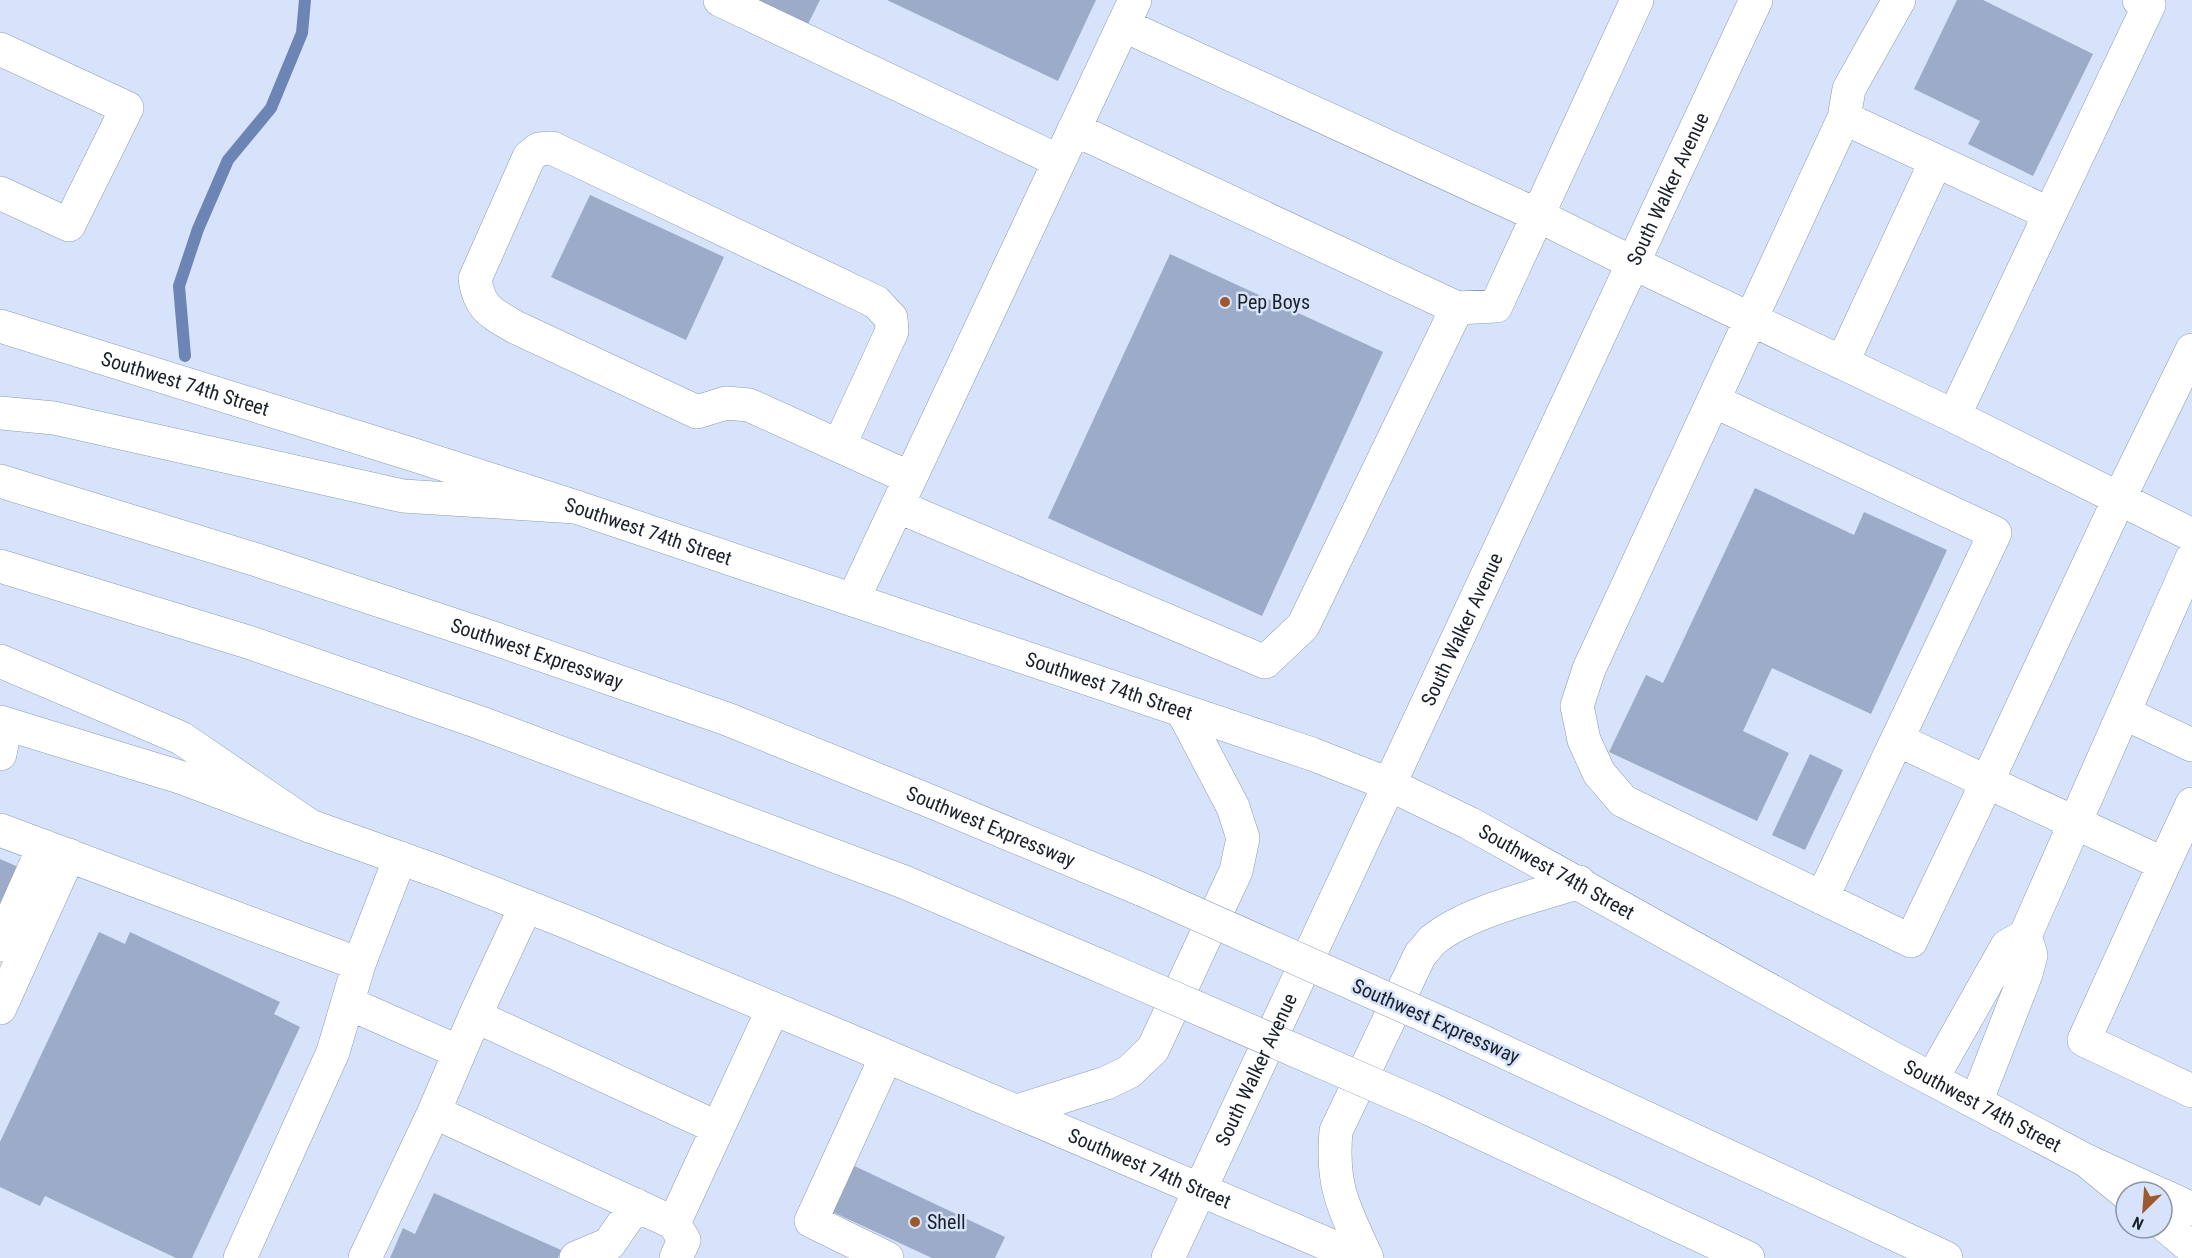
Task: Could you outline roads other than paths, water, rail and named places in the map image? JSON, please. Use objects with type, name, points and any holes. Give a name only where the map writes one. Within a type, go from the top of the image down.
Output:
[{"type":"main road","points":[[720,0],[1059,161]]},
{"type":"main road","points":[[1074,129],[1457,308],[1496,306],[1637,0]]},
{"type":"main road","name":"South Walker Avenue","points":[[1168,1258],[1756,0]]},
{"type":"main road","points":[[1899,0],[1849,89],[1844,118],[1589,669],[1577,706],[1584,740],[1599,774],[1623,801],[1911,941],[2192,350]]},
{"type":"main road","points":[[1954,416],[2147,2]]},
{"type":"main road","points":[[853,600],[1129,12],[1633,263],[1954,416],[2192,535]]},
{"type":"main road","points":[[0,49],[127,108],[69,225],[0,193]]},
{"type":"main road","points":[[1844,118],[2050,214]]},
{"type":"main road","points":[[839,446],[892,332],[891,318],[876,302],[552,148],[539,149],[529,157],[475,279],[477,295],[494,315],[514,327],[697,412],[726,403],[749,405],[839,446],[904,492],[1265,662],[1303,626],[1457,308]]},
{"type":"main road","points":[[1842,363],[1936,161]]},
{"type":"main road","name":"Southwest 74th Street","points":[[0,326],[576,507],[1312,754],[1388,784],[1470,823],[1932,1079],[2087,1161],[2129,1180]]},
{"type":"main road","points":[[1714,401],[1995,533],[1822,898]]},
{"type":"main road","points":[[0,413],[54,418],[403,496],[576,507]]},
{"type":"main road","name":"Southwest Expressway","points":[[0,481],[279,568],[727,719],[1143,890],[1464,1033],[1946,1258]]},
{"type":"main road","points":[[1932,1079],[2007,946],[2025,936],[2124,713],[2186,591],[2192,558]]},
{"type":"main road","points":[[0,566],[248,642],[492,728],[904,882],[1428,1108],[1748,1258]]},
{"type":"main road","points":[[0,661],[180,738],[310,826]]},
{"type":"main road","points":[[1017,1111],[1106,1083],[1129,1072],[1153,1049],[1236,871],[1243,838],[1233,807],[1183,712]]},
{"type":"main road","points":[[2124,713],[2192,745]]},
{"type":"main road","name":"Southwest 74th Street","points":[[2,733],[183,777],[526,906],[1017,1111],[1360,1258]]},
{"type":"main road","points":[[1898,740],[2164,864]]},
{"type":"main road","points":[[2192,804],[2084,1040],[2192,1091]]},
{"type":"main road","points":[[0,830],[359,964]]},
{"type":"main road","points":[[0,945],[57,851]]},
{"type":"main road","points":[[0,1008],[57,851]]},
{"type":"main road","points":[[240,1258],[333,1052],[359,964],[400,858]]},
{"type":"main road","points":[[1367,1258],[1340,1199],[1335,1178],[1336,1131],[1420,956],[1432,941],[1461,923],[1579,882]]},
{"type":"main road","points":[[365,1258],[434,1112],[526,906]]},
{"type":"main road","points":[[1976,1102],[2026,974],[2031,955],[2025,936]]},
{"type":"main road","points":[[348,1003],[459,1052]]},
{"type":"main road","points":[[674,1223],[773,1009]]},
{"type":"main road","points":[[475,1016],[718,1128]]},
{"type":"main road","points":[[886,1057],[811,1221],[887,1258]]},
{"type":"main road","points":[[434,1112],[674,1223],[684,1240],[676,1258]]},
{"type":"main road","points":[[2087,1161],[2114,1183]]},
{"type":"main road","points":[[2174,1201],[2192,1209]]},
{"type":"main road","points":[[576,1258],[609,1244],[636,1205]]},
{"type":"main road","points":[[2174,1233],[2192,1248]]},
{"type":"waterway","points":[[185,356],[179,286],[198,229],[228,160],[271,108],[302,33],[305,0]]},
{"type":"place","name":"Pep Boys","points":[[1225,302]]},
{"type":"place","name":"Shell","points":[[915,1222]]}]
